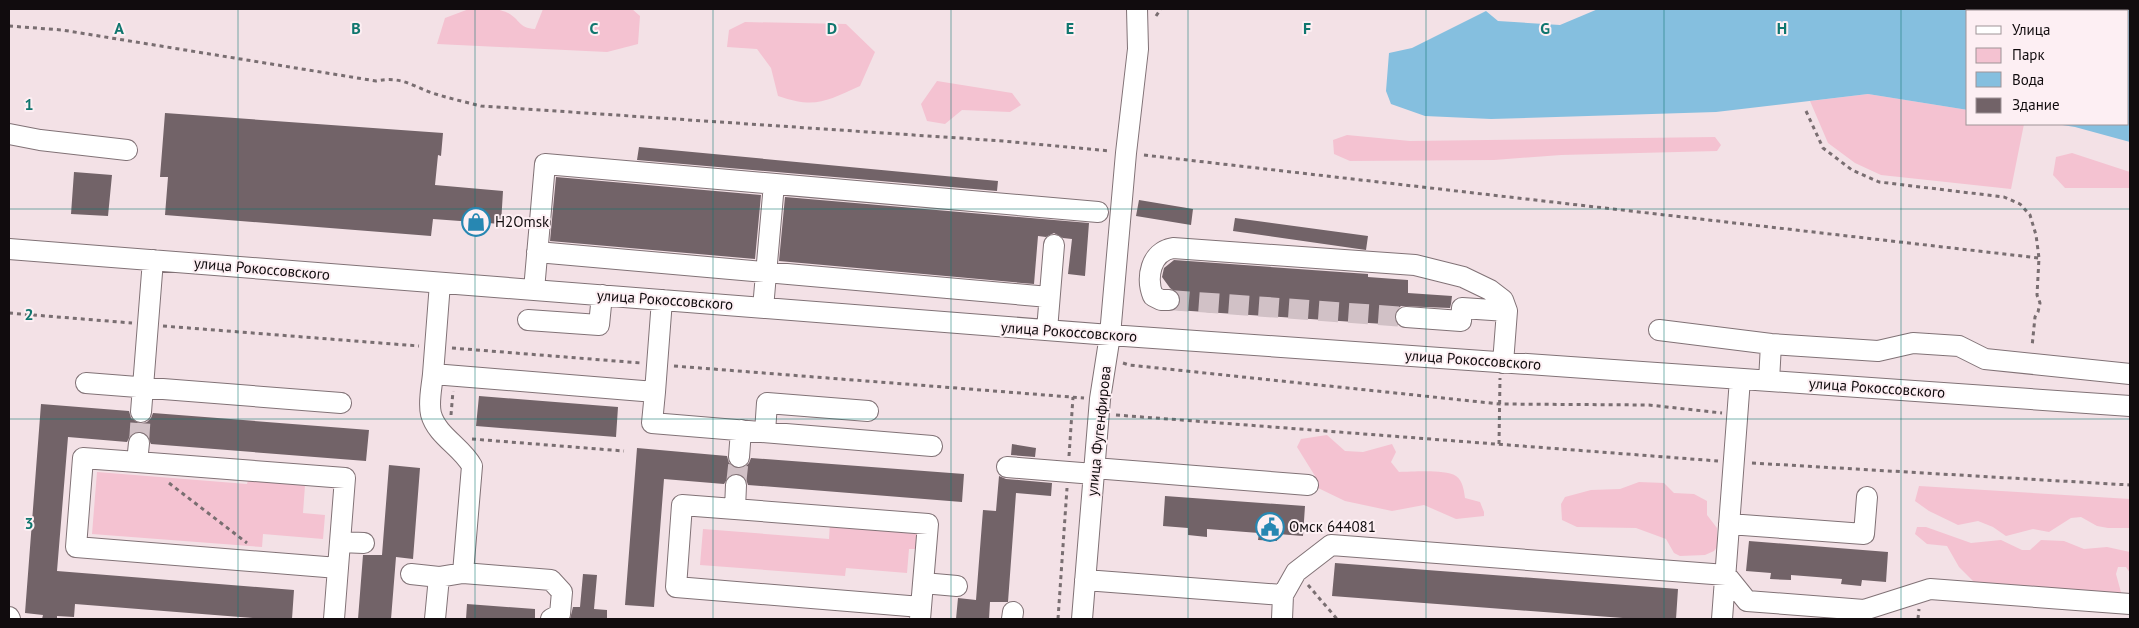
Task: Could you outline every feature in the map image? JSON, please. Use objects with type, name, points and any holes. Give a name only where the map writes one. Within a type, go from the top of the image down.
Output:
[{"type":"street","name":"улица Фугенфирова","points":[[1082,619],[1099,406],[1110,335],[1126,153],[1138,49],[1137,9]]},
{"type":"street","points":[[9,134],[40,140],[127,150]]},
{"type":"street","points":[[534,290],[545,164],[1098,212]]},
{"type":"street","points":[[763,308],[774,184]]},
{"type":"street","points":[[1046,330],[1054,245]]},
{"type":"street","points":[[1169,300],[1161,300],[1154,296],[1150,288],[1150,271],[1159,254],[1165,249],[1173,248],[1415,265],[1463,277],[1490,290],[1503,300],[1507,311],[1502,362]]},
{"type":"street","name":"улица Рокоссовского","points":[[9,249],[1110,335],[2130,406]]},
{"type":"street","points":[[537,252],[1049,297]]},
{"type":"street","points":[[141,412],[154,260]]},
{"type":"street","points":[[440,283],[430,412],[435,424],[468,459],[472,466],[463,573]]},
{"type":"street","points":[[528,320],[599,325],[602,295]]},
{"type":"street","points":[[662,300],[652,423],[932,446]]},
{"type":"street","points":[[1406,318],[1461,321],[1462,308],[1507,311]]},
{"type":"street","points":[[1659,330],[1771,344],[1878,351],[1913,343],[1959,346],[1985,359],[2130,374]]},
{"type":"street","points":[[1769,381],[1771,344]]},
{"type":"street","points":[[433,374],[655,392]]},
{"type":"street","points":[[1722,619],[1740,379]]},
{"type":"street","points":[[86,383],[342,403]]},
{"type":"street","points":[[765,432],[767,403],[868,411]]},
{"type":"street","points":[[739,456],[741,430]]},
{"type":"street","points":[[334,619],[338,568],[345,478],[142,456],[83,458],[76,547],[338,568]]},
{"type":"street","points":[[1007,467],[1308,485]]},
{"type":"street","points":[[735,509],[736,485]]},
{"type":"street","points":[[1729,524],[1864,534],[1867,497]]},
{"type":"street","points":[[682,505],[928,524],[923,583],[921,613],[676,587],[682,505]]},
{"type":"street","points":[[340,542],[364,544]]},
{"type":"street","points":[[1282,619],[1283,595],[1296,572],[1331,544],[1726,575],[1747,601],[1864,615],[1930,589],[2130,604]]},
{"type":"street","points":[[411,574],[439,577],[463,573],[551,580],[562,592],[560,614],[551,619]]},
{"type":"street","points":[[435,619],[439,577]]},
{"type":"street","points":[[1085,580],[1283,595]]},
{"type":"street","points":[[923,583],[957,586]]},
{"type":"path","points":[[9,26],[62,30],[376,82],[387,79],[407,82],[432,93],[482,106],[1003,141],[1126,153],[2039,258]]},
{"type":"path","points":[[1806,111],[1823,148],[1852,170],[1879,182],[2004,197],[2020,204],[2030,215],[2036,235],[2039,258],[2037,294],[2040,303],[2035,317],[2031,353],[2035,364]]},
{"type":"path","points":[[9,313],[1073,397],[1099,406],[1499,444],[1734,462],[2130,486]]},
{"type":"path","points":[[1106,357],[1129,365],[1500,404],[1649,405],[1737,414]]},
{"type":"path","points":[[1499,444],[1502,362]]},
{"type":"path","points":[[454,376],[449,439],[624,451]]},
{"type":"path","points":[[1058,619],[1073,397]]},
{"type":"path","points":[[142,456],[176,489],[251,546]]},
{"type":"path","points":[[1296,572],[1337,619]]},
{"type":"green space","points":[[469,9],[504,11],[525,27],[535,29],[543,9],[632,9],[640,16],[638,44],[607,52],[437,44],[445,18]]},
{"type":"green space","points":[[745,22],[846,24],[875,52],[860,86],[838,96],[812,103],[791,100],[778,96],[771,68],[757,49],[727,47],[729,30]]},
{"type":"green space","points":[[937,81],[1012,93],[1021,105],[1010,112],[962,110],[945,124],[927,121],[921,104]]},
{"type":"green space","points":[[1868,94],[1966,110],[1966,125],[2024,125],[2011,189],[1881,175],[1855,163],[1828,143],[1810,101]]},
{"type":"green space","points":[[1347,135],[1410,141],[1715,137],[1721,145],[1717,151],[1561,155],[1494,160],[1350,161],[1334,154],[1333,140]]},
{"type":"green space","points":[[2072,153],[2130,172],[2130,188],[2065,188],[2053,175],[2056,157]]},
{"type":"green space","points":[[1327,435],[1345,451],[1363,452],[1392,444],[1396,452],[1391,462],[1399,472],[1444,472],[1456,476],[1462,483],[1465,498],[1480,502],[1484,516],[1456,519],[1424,505],[1392,511],[1345,501],[1316,487],[1315,476],[1297,447],[1301,439]]},
{"type":"green space","points":[[97,472],[247,484],[248,480],[305,485],[303,513],[325,515],[323,539],[263,534],[262,547],[92,534]]},
{"type":"green space","points":[[1639,482],[1664,483],[1674,493],[1694,494],[1707,501],[1707,515],[1717,528],[1717,547],[1714,551],[1705,555],[1680,556],[1674,553],[1666,539],[1636,528],[1577,527],[1562,520],[1561,504],[1565,497],[1591,490],[1620,489]]},
{"type":"green space","points":[[1919,486],[2130,499],[2130,528],[2097,526],[2081,517],[2071,518],[2049,532],[2033,529],[2006,536],[1993,527],[1978,521],[1958,525],[1929,511],[1915,501]]},
{"type":"green space","points":[[830,522],[918,529],[916,549],[909,549],[907,573],[846,568],[845,576],[700,565],[703,529],[829,539]]},
{"type":"green space","points":[[1917,527],[1926,527],[1971,543],[2001,540],[2022,550],[2030,550],[2041,540],[2064,541],[2084,549],[2107,547],[2130,552],[2130,573],[2126,567],[2118,567],[2116,574],[2122,596],[1977,585],[1959,567],[1947,546],[1927,544],[1915,534]]},
{"type":"water","points":[[1598,9],[2130,9],[2130,142],[2062,125],[2129,125],[2129,10],[1966,10],[1966,110],[1868,94],[1716,112],[1491,119],[1425,116],[1391,104],[1386,91],[1389,53],[1412,48],[1486,11],[1498,21],[1560,25]]},
{"type":"building","points":[[165,113],[443,133],[441,156],[438,155],[435,185],[503,191],[501,224],[433,219],[431,236],[165,215],[168,177],[160,177]]},
{"type":"building","points":[[639,147],[998,181],[997,191],[637,160]]},
{"type":"building","points":[[74,172],[112,175],[108,216],[71,214]]},
{"type":"building","points":[[556,177],[761,195],[755,259],[550,241]]},
{"type":"building","points":[[785,197],[1089,223],[1085,276],[1068,274],[1072,239],[1063,238],[1054,233],[1046,237],[1038,236],[1034,284],[779,261]]},
{"type":"building","points":[[1139,200],[1193,209],[1191,225],[1136,216]]},
{"type":"building","points":[[1235,218],[1368,236],[1366,250],[1233,231]]},
{"type":"building","points":[[1174,260],[1368,274],[1368,277],[1408,280],[1408,293],[1452,296],[1451,304],[1450,308],[1401,306],[1396,310],[1394,316],[1398,325],[1176,310],[1181,300],[1179,295],[1170,288],[1162,277],[1164,268]]},
{"type":"building","points":[[479,396],[618,407],[616,437],[476,426]]},
{"type":"building","points":[[41,404],[129,411],[131,418],[140,424],[147,422],[153,413],[369,430],[366,461],[151,444],[146,434],[140,431],[130,436],[127,442],[68,437],[57,571],[294,590],[292,619],[267,619],[75,604],[74,617],[57,616],[57,619],[42,619],[43,615],[25,613]]},
{"type":"building","points":[[1012,444],[1036,448],[1035,457],[1011,455]]},
{"type":"building","points":[[637,448],[727,456],[729,463],[738,469],[745,467],[751,458],[964,474],[962,502],[748,485],[746,479],[737,473],[730,475],[724,484],[664,479],[654,607],[625,605]]},
{"type":"building","points":[[389,465],[420,468],[413,559],[396,557],[391,619],[358,619],[363,555],[382,555]]},
{"type":"building","points":[[999,476],[1006,479],[1052,483],[1051,496],[1016,493],[1008,602],[990,602],[989,619],[956,619],[958,598],[976,600],[983,510],[996,511]]},
{"type":"building","points":[[1165,496],[1305,506],[1303,536],[1278,534],[1277,541],[1258,540],[1259,533],[1207,529],[1207,537],[1188,535],[1188,528],[1163,526]]},
{"type":"building","points":[[1749,541],[1888,552],[1886,582],[1862,580],[1861,586],[1841,584],[1842,579],[1791,575],[1791,580],[1770,579],[1771,573],[1746,571]]},
{"type":"building","points":[[1335,563],[1678,589],[1676,619],[1636,619],[1332,596]]},
{"type":"building","points":[[583,574],[597,575],[594,609],[607,610],[607,619],[570,619],[573,607],[580,607]]},
{"type":"building","points":[[467,604],[535,609],[535,619],[466,619]]},
{"type":"tunnel","points":[[1169,300],[1406,317]]},
{"type":"tunnel","points":[[139,443],[141,412]]},
{"type":"tunnel","points":[[736,485],[739,457]]},
{"type":"place","name":"H2Omsk","points":[[476,222]]},
{"type":"place","name":"Омск 644081","points":[[1270,527]]}]
